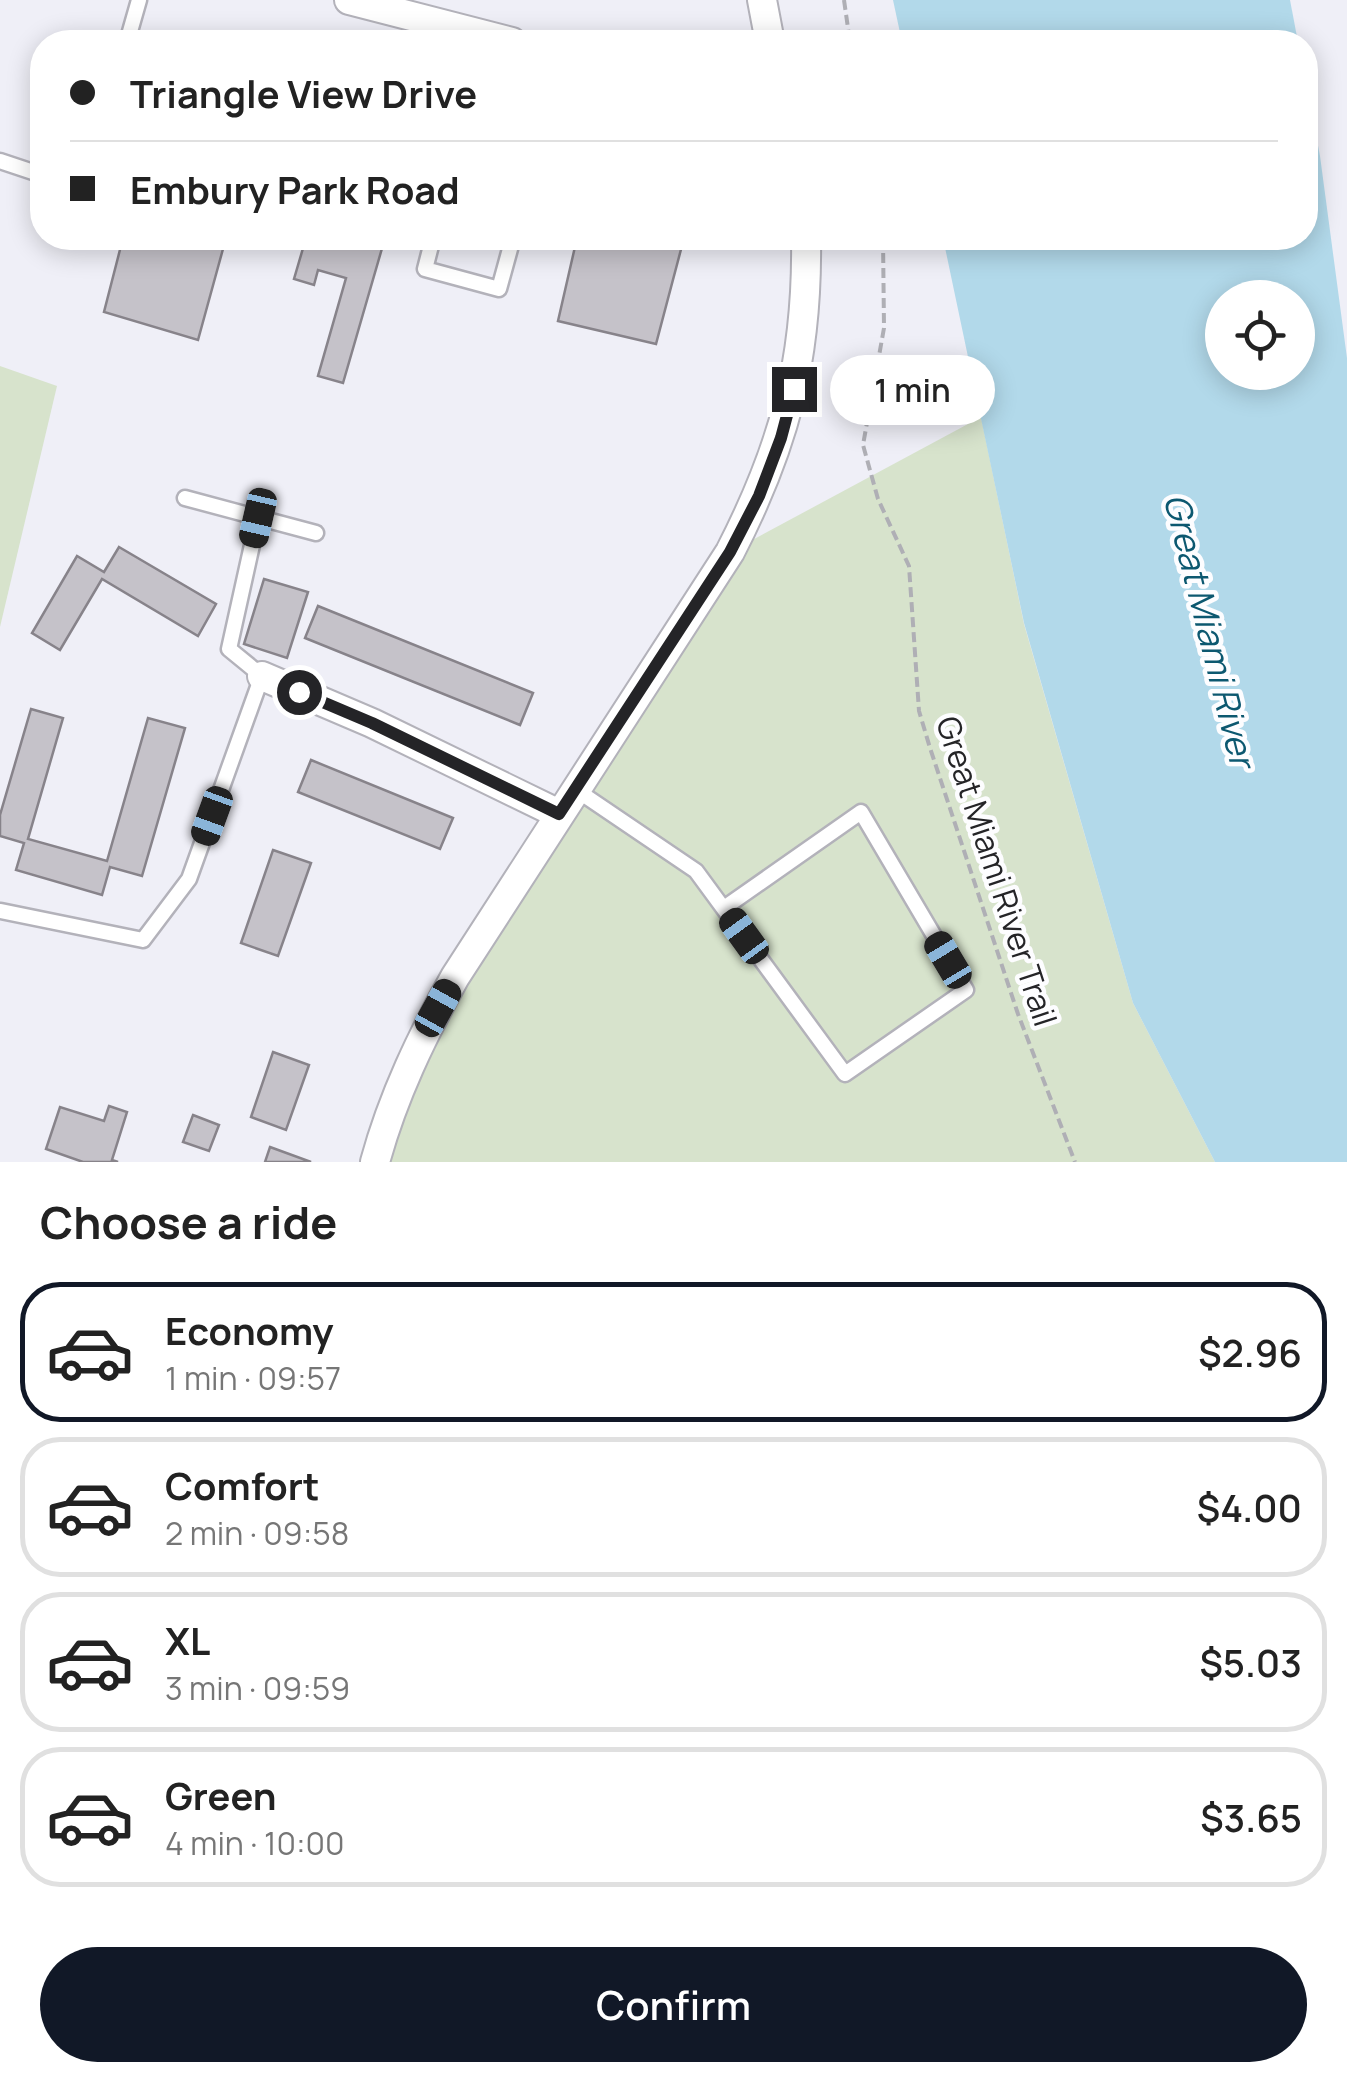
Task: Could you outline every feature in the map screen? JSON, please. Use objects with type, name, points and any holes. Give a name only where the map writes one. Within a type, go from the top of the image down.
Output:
[{"type":"street","points":[[349,0],[458,30]]},
{"type":"street","points":[[762,0],[768,30]]},
{"type":"street","points":[[374,1162],[420,1039],[455,976],[730,552],[759,496],[794,389],[804,326],[806,250]]},
{"type":"street","points":[[262,676],[372,723],[559,814]]},
{"type":"lane","points":[[130,30],[138,0]]},
{"type":"lane","points":[[0,161],[30,171]]},
{"type":"lane","points":[[430,250],[425,269],[499,289],[509,250]]},
{"type":"lane","points":[[185,498],[316,533]]},
{"type":"lane","points":[[1,911],[143,940],[190,879],[262,676],[230,649],[258,518]]},
{"type":"lane","points":[[574,789],[696,871],[845,1074],[966,990],[861,812],[724,908]]},
{"type":"path","points":[[844,0],[848,30]]},
{"type":"path","name":"Great Miami River Trail","points":[[883,250],[884,328],[864,444],[878,500],[910,566],[920,711],[1018,1014],[1075,1162]]},
{"type":"green space","points":[[0,366],[57,386],[0,627]]},
{"type":"green space","points":[[981,417],[1024,624],[1133,1003],[1215,1162],[375,1162],[395,1098],[730,552]]},
{"type":"water","points":[[893,0],[1290,0],[1296,30],[899,30]]},
{"type":"water","name":"Great Miami River","points":[[1318,145],[1347,358],[1347,1162],[1215,1162],[1133,1003],[1024,623],[946,250],[1318,250]]},
{"type":"building","points":[[120,250],[223,250],[198,340],[104,312]]},
{"type":"building","points":[[302,250],[382,250],[343,383],[318,376],[346,278],[318,270],[314,285],[294,279]]},
{"type":"building","points":[[574,250],[681,250],[656,344],[558,321]]},
{"type":"building","points":[[119,547],[216,604],[198,636],[102,579],[60,650],[32,633],[77,556],[104,572]]},
{"type":"building","points":[[264,579],[308,592],[287,658],[244,644]]},
{"type":"building","points":[[318,606],[533,693],[520,725],[305,638]]},
{"type":"building","points":[[31,709],[63,718],[28,839],[107,861],[148,718],[185,728],[142,876],[110,867],[102,895],[16,870],[24,843],[0,836],[0,815]]},
{"type":"building","points":[[311,760],[453,818],[440,849],[298,792]]},
{"type":"building","points":[[273,850],[311,863],[278,956],[241,943]]},
{"type":"building","points":[[273,1052],[309,1065],[286,1130],[251,1117]]},
{"type":"building","points":[[109,1106],[127,1112],[112,1160],[118,1162],[83,1162],[46,1149],[60,1107],[104,1121]]},
{"type":"building","points":[[193,1115],[219,1125],[209,1151],[183,1142]]},
{"type":"building","points":[[270,1147],[311,1162],[265,1162]]},
{"type":"route","points":[[299,692],[559,814],[730,552],[759,496],[794,389]]}]
